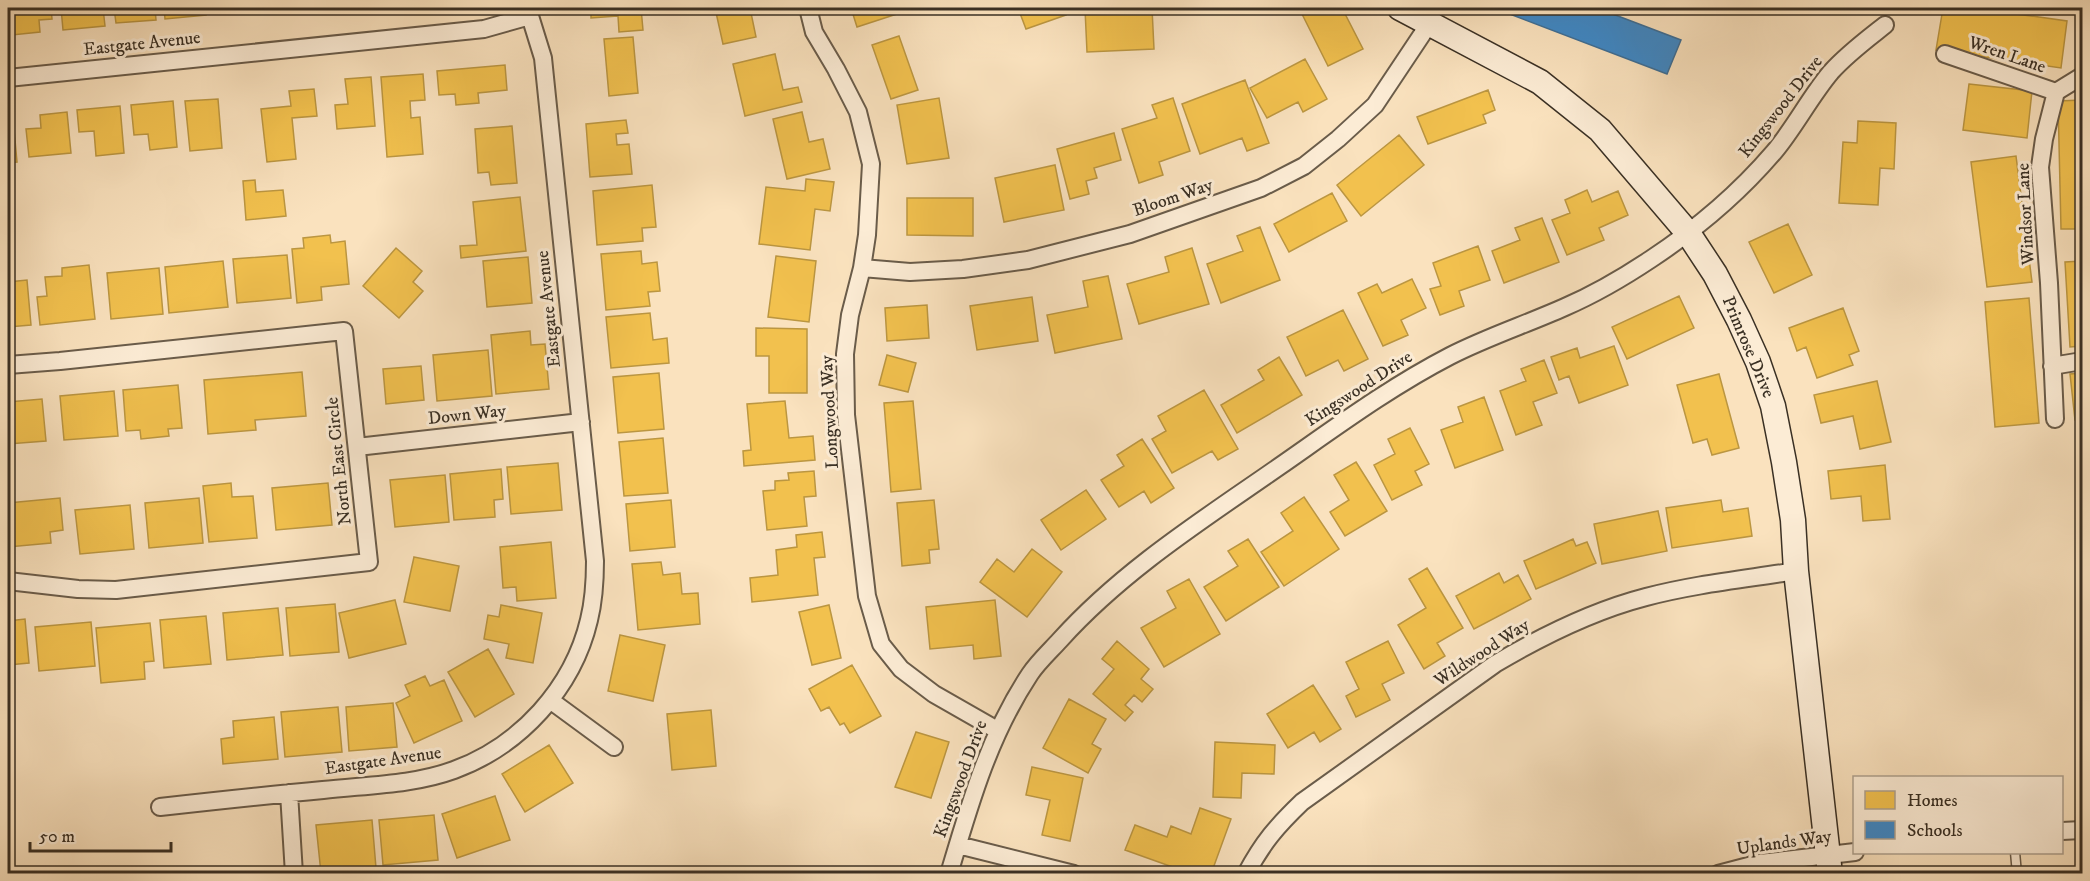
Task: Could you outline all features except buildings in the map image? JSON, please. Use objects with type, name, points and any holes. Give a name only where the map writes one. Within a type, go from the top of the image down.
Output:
[{"type":"street","name":"Longwood Way","points":[[808,8],[814,32],[858,112],[871,164],[867,235],[862,268],[850,315],[845,354],[846,415],[867,596],[880,644],[902,669],[934,694],[998,730]]},
{"type":"street","name":"Primrose Drive","points":[[1400,8],[1434,16],[1540,82],[1572,105],[1600,130],[1688,233],[1715,274],[1739,320],[1758,362],[1773,406],[1793,520],[1796,571],[1829,864]]},
{"type":"street","name":"Eastgate Avenue","points":[[8,78],[484,28],[530,16],[543,58],[595,561],[594,591],[589,620],[580,649],[567,675],[550,700],[507,742],[454,770],[411,780],[160,807]]},
{"type":"street","name":"Bloom Way","points":[[862,268],[910,272],[963,269],[1028,260],[1130,234],[1261,188],[1304,166],[1375,105],[1434,16]]},
{"type":"street","name":"Kingswood Drive","points":[[949,873],[976,783],[998,730],[1031,672],[1085,612],[1181,533],[1410,376],[1455,353],[1579,301],[1649,260],[1688,233],[1752,176],[1775,152],[1832,71],[1855,47],[1885,25]]},
{"type":"street","name":"Wren Lane","points":[[1945,54],[2056,92]]},
{"type":"street","points":[[2056,92],[2082,76]]},
{"type":"street","name":"Windsor Lane","points":[[2055,419],[2049,283],[2040,167],[2044,139],[2056,92]]},
{"type":"street","name":"North East Circle","points":[[8,365],[344,330],[369,562],[116,590],[78,589],[8,581]]},
{"type":"street","points":[[2052,366],[2082,362]]},
{"type":"street","name":"Down Way","points":[[357,447],[581,422]]},
{"type":"street","name":"Wildwood Way","points":[[1246,873],[1274,829],[1302,802],[1495,664],[1527,645],[1576,621],[1646,597],[1701,585],[1796,571]]},
{"type":"street","points":[[550,700],[614,747]]},
{"type":"street","points":[[289,793],[294,873]]},
{"type":"street","points":[[2063,831],[2082,830]]},
{"type":"street","points":[[958,845],[1074,873]]},
{"type":"street","name":"Uplands Way","points":[[1718,873],[1751,865],[1829,864],[1853,853]]},
{"type":"lane","points":[[2015,854],[2017,873]]}]
